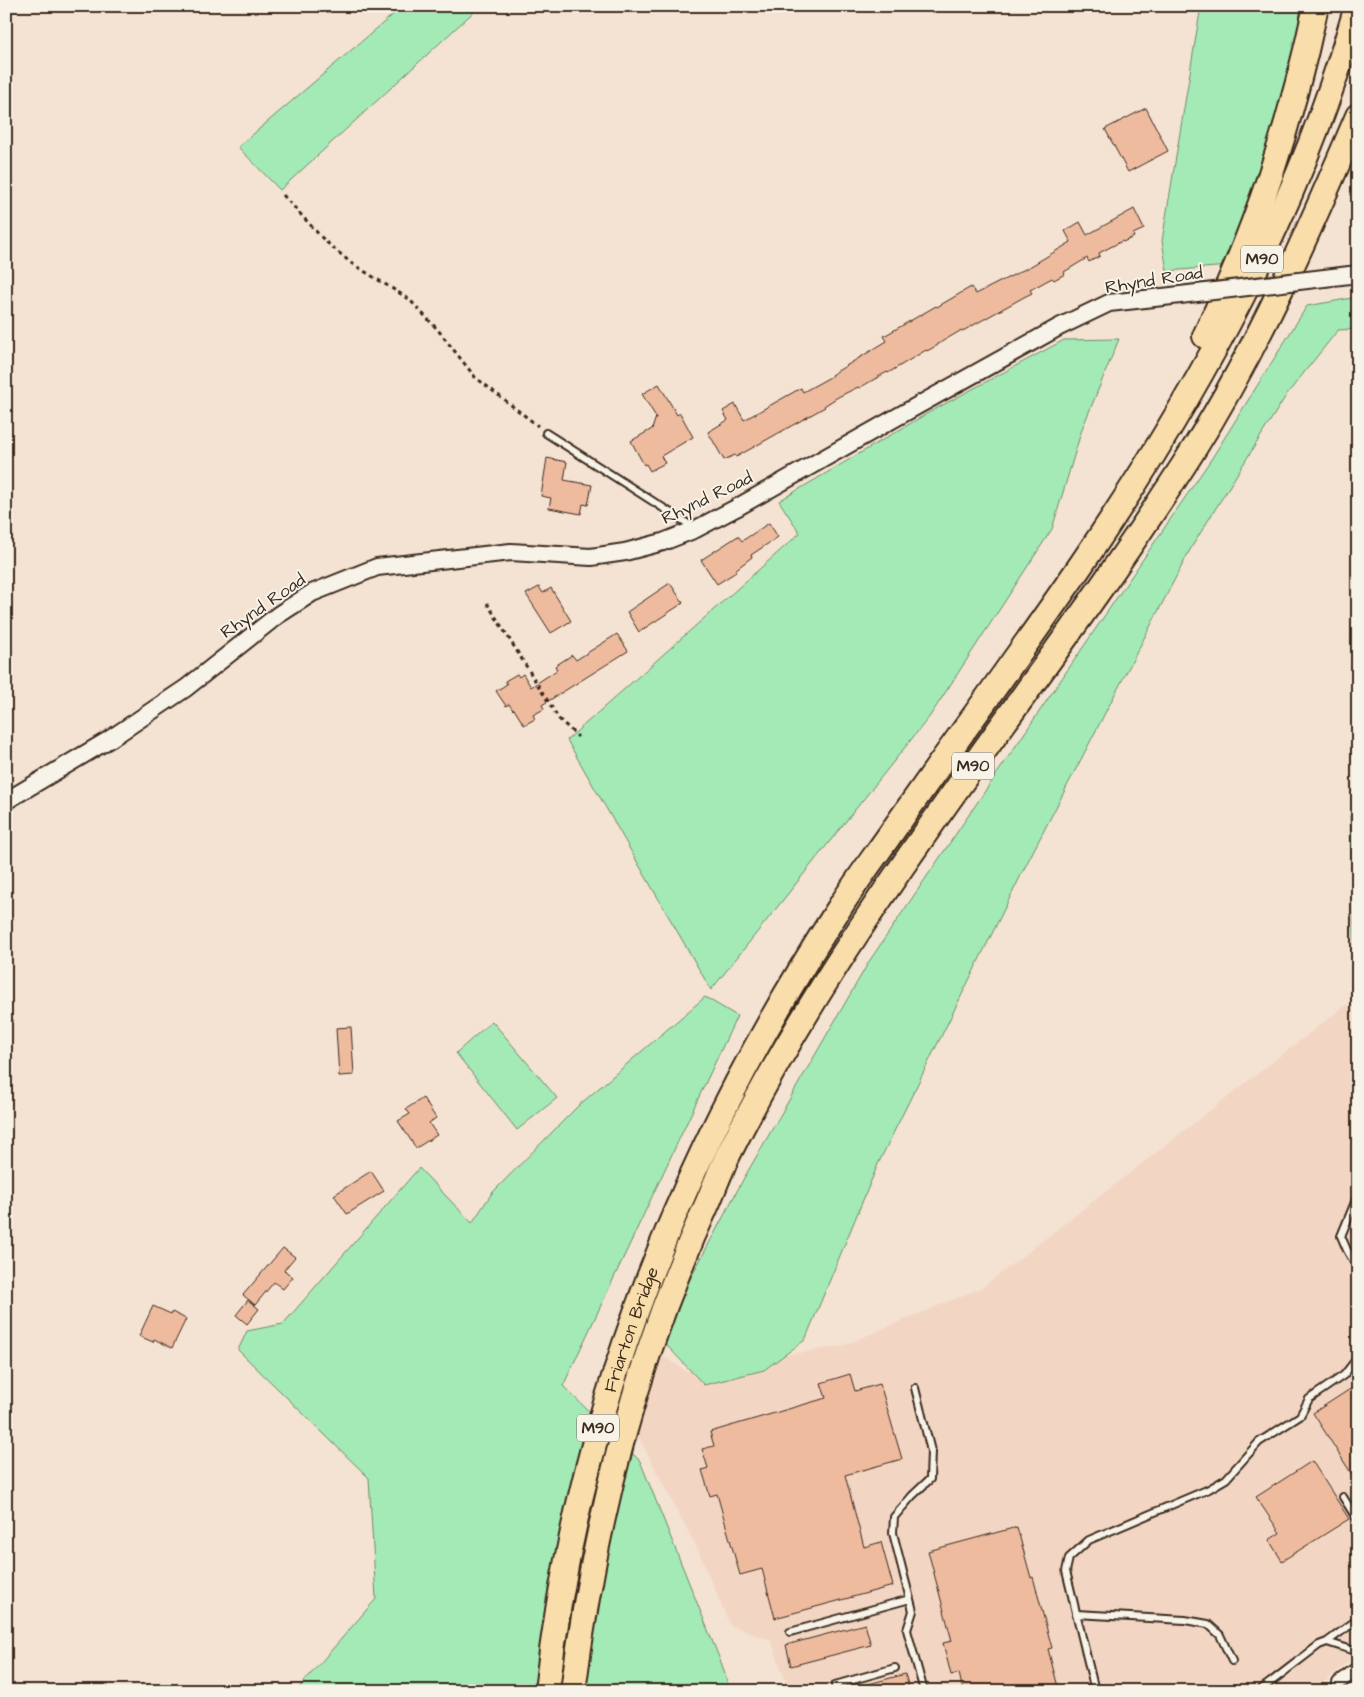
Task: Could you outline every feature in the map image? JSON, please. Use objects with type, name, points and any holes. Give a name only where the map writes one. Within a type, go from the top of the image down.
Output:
[{"type":"highway","name":"M90","points":[[1129,493],[1214,317],[1244,250],[1269,184],[1292,108],[1316,6]]},
{"type":"highway","name":"M90","points":[[1129,493],[1191,392],[1260,262],[1281,218],[1326,102],[1357,6]]},
{"type":"highway","name":"M90","points":[[1329,183],[1358,106]]},
{"type":"highway","name":"M90","points":[[1329,183],[1358,116]]},
{"type":"highway","name":"Friarton Bridge","points":[[573,1691],[580,1633],[592,1565],[624,1427],[668,1296],[728,1154],[806,1015],[863,924],[1082,615],[1194,448],[1248,354],[1294,263],[1329,183]]},
{"type":"highway","name":"Friarton Bridge","points":[[548,1691],[559,1605],[570,1548],[597,1434],[615,1373],[645,1284],[690,1178],[716,1124],[774,1014],[841,905],[1076,572],[1129,493]]},
{"type":"street","name":"Rhynd Road","points":[[6,801],[110,739],[186,688],[278,616],[312,593],[377,567],[511,552],[591,557],[625,552],[664,542],[696,529],[736,508],[1059,327],[1109,303],[1358,274]]},
{"type":"street","points":[[1335,1687],[1358,1668]]},
{"type":"lane","points":[[546,433],[696,529]]},
{"type":"lane","points":[[1358,1195],[1341,1236],[1358,1269]]},
{"type":"lane","points":[[1095,1691],[1066,1571],[1069,1558],[1089,1540],[1210,1489],[1226,1480],[1259,1442],[1300,1416],[1309,1399],[1344,1375],[1358,1356]]},
{"type":"lane","points":[[915,1388],[931,1451],[930,1479],[912,1496],[894,1518],[892,1533],[913,1612],[907,1630],[924,1691]]},
{"type":"lane","points":[[1343,1497],[1358,1521]]},
{"type":"lane","points":[[790,1632],[910,1599]]},
{"type":"lane","points":[[1076,1614],[1185,1620],[1208,1624],[1220,1635],[1232,1662]]},
{"type":"lane","points":[[1259,1691],[1319,1645],[1327,1642],[1358,1619]]},
{"type":"lane","points":[[1327,1642],[1358,1652]]},
{"type":"lane","points":[[836,1691],[835,1685],[895,1668]]},
{"type":"path","points":[[283,195],[324,240],[351,263],[409,299],[438,330],[475,377],[546,433]]},
{"type":"path","points":[[488,603],[559,719],[578,737]]},
{"type":"shaded area","points":[[1358,1003],[1358,1053],[1348,1078],[1358,1093],[1358,1653],[1315,1691],[789,1691],[771,1640],[730,1625],[698,1550],[622,1406],[653,1349],[686,1371],[842,1346],[983,1287],[1346,1005]]},
{"type":"green space","points":[[403,6],[480,6],[280,190],[238,147]]},
{"type":"green space","points":[[1201,6],[1301,6],[1293,64],[1252,199],[1229,266],[1167,271],[1162,241]]},
{"type":"green space","points":[[1358,297],[1358,329],[1338,330],[1287,394],[1191,548],[1027,863],[878,1164],[805,1340],[764,1370],[704,1385],[659,1337],[744,1178],[870,960],[1212,458],[1307,306]]},
{"type":"green space","points":[[1119,339],[1082,429],[1052,529],[930,716],[711,990],[567,740],[800,533],[779,501],[928,413],[1064,340]]},
{"type":"green space","points":[[1358,811],[1358,997],[1356,997],[1350,816]]},
{"type":"green space","points":[[705,997],[737,1016],[563,1386],[640,1461],[722,1665],[730,1691],[296,1691],[376,1599],[369,1478],[238,1350],[247,1331],[283,1324],[419,1168],[472,1223],[492,1193],[578,1106]]},
{"type":"green space","points":[[492,1021],[557,1098],[517,1130],[456,1053]]},
{"type":"building","points":[[1146,108],[1168,151],[1128,172],[1105,129]]},
{"type":"building","points":[[1134,209],[1144,229],[1133,234],[1134,237],[1099,253],[1100,256],[1089,262],[1087,258],[1064,272],[1065,274],[1054,280],[1052,278],[1030,290],[1032,293],[960,331],[888,373],[838,397],[825,407],[736,457],[735,455],[724,460],[708,432],[728,420],[723,411],[735,404],[744,420],[801,388],[803,392],[832,376],[887,341],[884,336],[971,287],[976,294],[1031,266],[1071,242],[1065,231],[1080,222],[1087,235]]},
{"type":"building","points":[[659,384],[677,415],[680,413],[693,437],[661,456],[665,463],[650,471],[646,464],[644,465],[631,441],[652,429],[656,417],[642,394]]},
{"type":"building","points":[[547,458],[567,462],[564,480],[592,485],[588,505],[583,504],[581,514],[549,508],[551,498],[541,496]]},
{"type":"building","points":[[769,523],[778,537],[751,555],[752,557],[735,570],[736,572],[717,584],[701,560],[738,536],[742,541]]},
{"type":"building","points":[[670,583],[683,603],[639,632],[627,612]]},
{"type":"building","points":[[539,587],[543,593],[551,588],[571,621],[551,633],[526,594]]},
{"type":"building","points":[[617,634],[628,651],[542,705],[544,709],[533,715],[535,719],[524,725],[514,709],[509,704],[506,706],[496,691],[507,684],[505,681],[517,674],[519,677],[523,674],[531,687],[557,670],[555,666],[572,655],[576,660]]},
{"type":"building","points":[[351,1027],[354,1075],[339,1076],[336,1028]]},
{"type":"building","points":[[423,1098],[436,1118],[429,1123],[437,1135],[416,1148],[398,1121],[410,1114],[406,1109]]},
{"type":"building","points":[[371,1171],[384,1191],[347,1214],[334,1195]]},
{"type":"building","points":[[283,1248],[295,1257],[284,1270],[293,1277],[283,1289],[274,1282],[255,1305],[243,1295]]},
{"type":"building","points":[[248,1300],[259,1309],[247,1324],[236,1315]]},
{"type":"building","points":[[153,1306],[186,1319],[172,1348],[154,1339],[153,1342],[139,1336]]},
{"type":"building","points":[[850,1374],[855,1391],[880,1384],[902,1459],[845,1475],[864,1547],[881,1542],[893,1586],[775,1618],[762,1569],[740,1575],[717,1494],[710,1496],[702,1470],[708,1468],[702,1449],[714,1446],[710,1432],[826,1398],[821,1383]]},
{"type":"building","points":[[1358,1384],[1358,1484],[1313,1413]]},
{"type":"building","points":[[1312,1461],[1349,1519],[1282,1561],[1269,1540],[1280,1533],[1256,1497]]},
{"type":"building","points":[[1017,1527],[1052,1648],[1048,1649],[1059,1691],[963,1691],[959,1673],[951,1675],[943,1643],[952,1641],[928,1551]]},
{"type":"building","points":[[865,1624],[871,1645],[791,1666],[786,1645]]},
{"type":"building","points":[[905,1674],[910,1691],[859,1691],[858,1687]]}]
